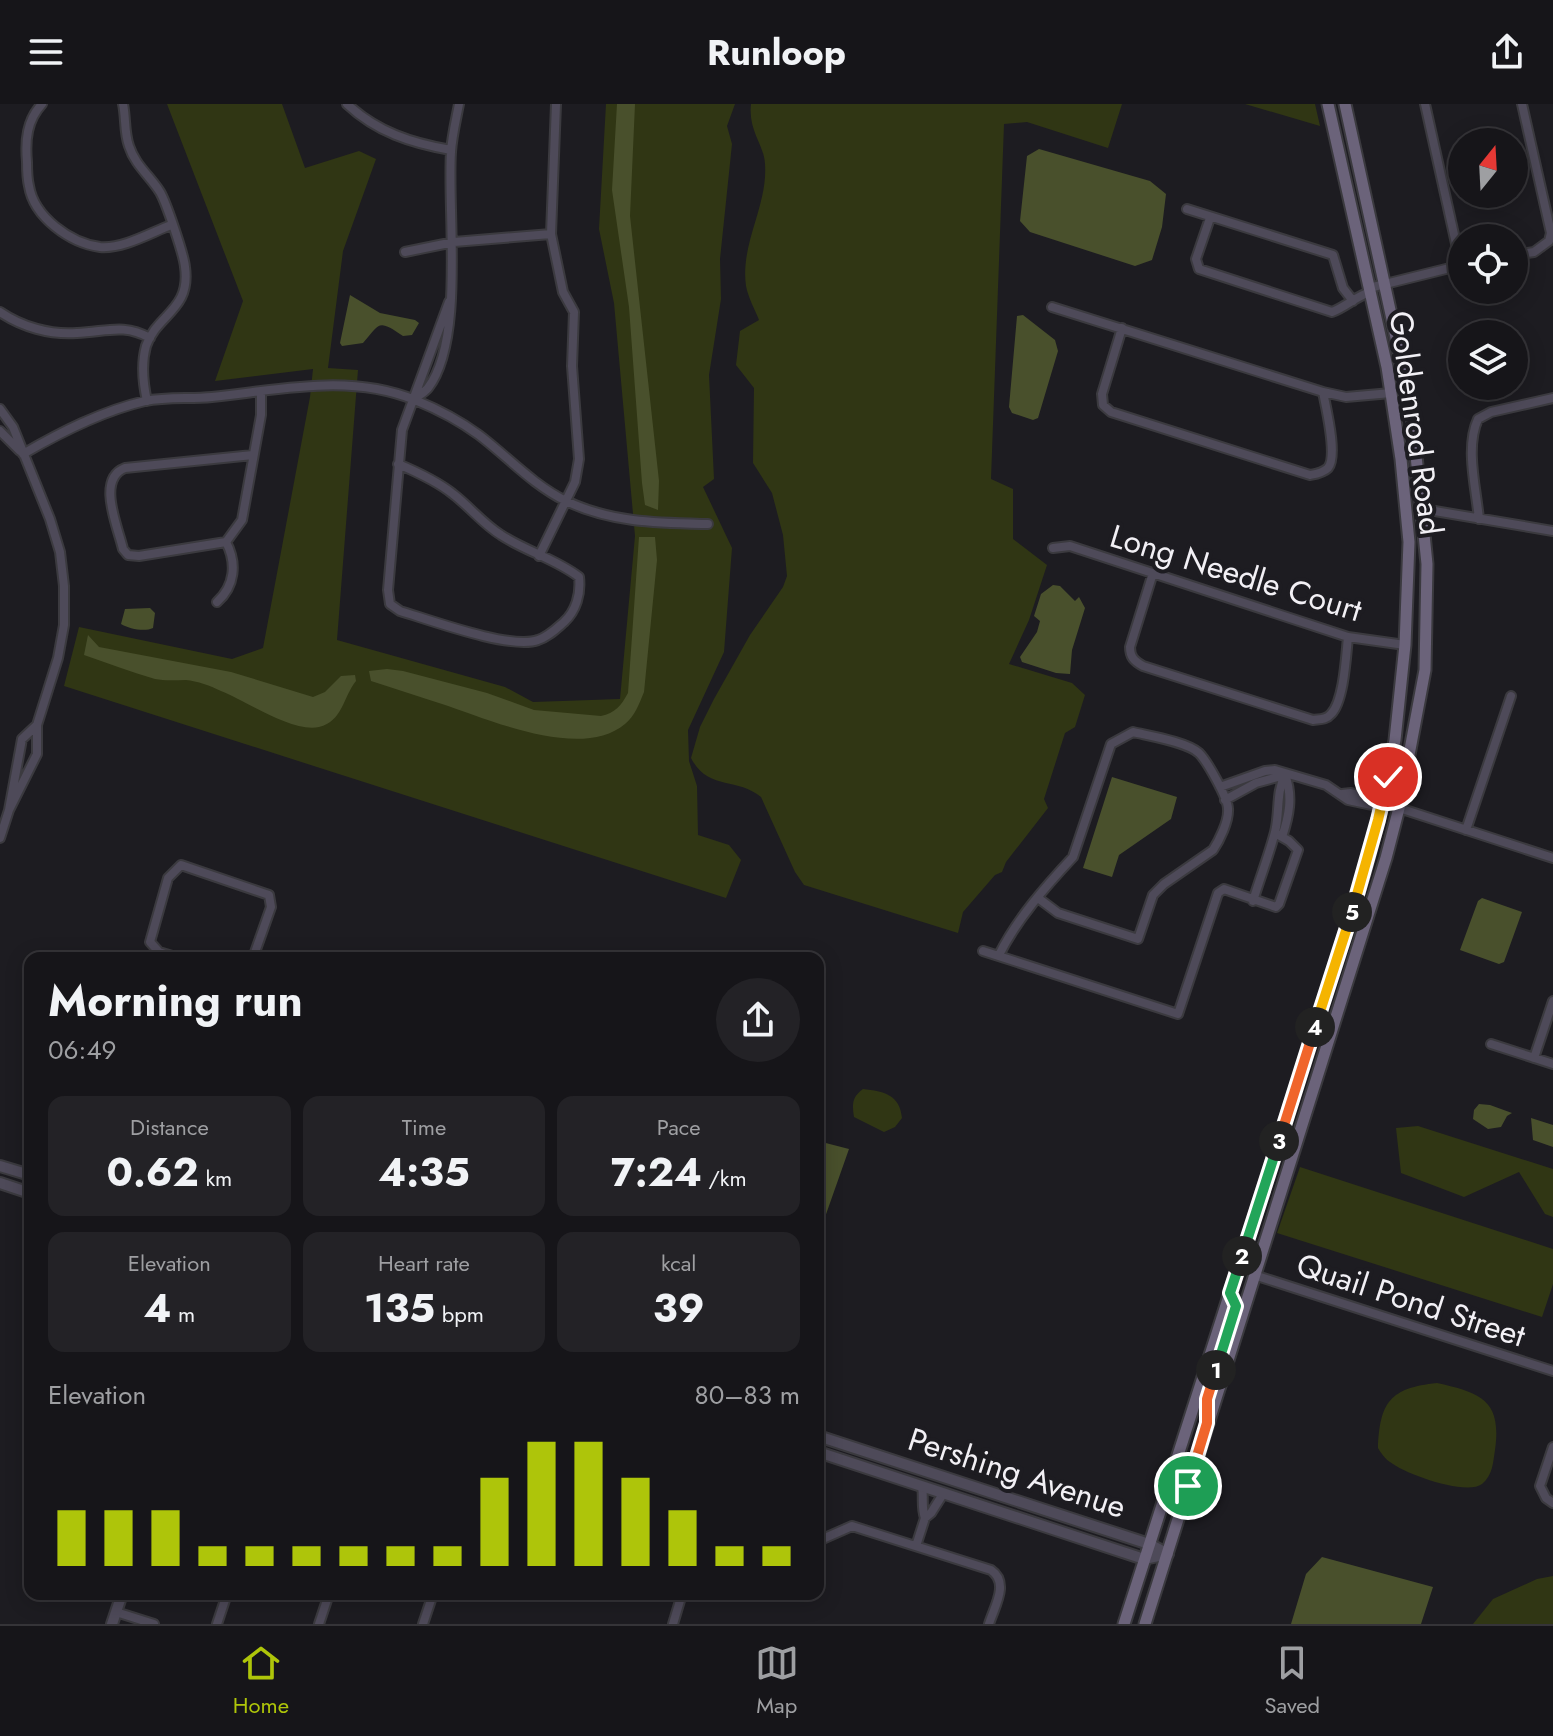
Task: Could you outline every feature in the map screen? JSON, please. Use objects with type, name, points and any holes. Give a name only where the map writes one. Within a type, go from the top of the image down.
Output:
[{"type":"main road","name":"Goldenrod Road","points":[[1124,1624],[1348,924],[1375,805],[1388,777],[1405,645],[1409,542],[1391,393],[1328,104]]},
{"type":"main road","name":"Goldenrod Road","points":[[1145,1624],[1390,841],[1425,670],[1427,564],[1411,406],[1345,104]]},
{"type":"main road","points":[[1388,777],[1399,808]]},
{"type":"main road","points":[[1375,805],[1387,822],[1390,841]]},
{"type":"main road","points":[[1327,1046],[1322,1043],[1319,1034],[1347,946],[1348,924]]},
{"type":"main road","points":[[1291,1157],[1288,1140],[1313,1065],[1306,1055]]},
{"type":"main road","points":[[1254,1275],[1247,1256],[1280,1154],[1280,1138]]},
{"type":"main road","points":[[1207,1423],[1207,1399],[1236,1306],[1230,1293]]},
{"type":"street","points":[[42,104],[34,112],[26,151],[29,189],[46,220],[64,233],[102,247],[120,245],[171,225]]},
{"type":"street","points":[[123,104],[129,147],[137,163],[162,195],[185,268],[184,292],[177,307],[150,338],[143,363],[147,401]]},
{"type":"street","points":[[347,104],[383,130],[407,140],[451,150]]},
{"type":"street","points":[[398,464],[453,493],[494,531],[579,577],[579,597],[569,617],[538,640],[521,643],[400,611],[390,604],[388,590],[398,464],[402,430],[414,399],[428,388],[447,337],[454,242],[451,150],[459,104]]},
{"type":"street","points":[[539,556],[575,482],[579,459],[572,366],[574,312],[563,292],[551,234],[556,104]]},
{"type":"street","points":[[1425,104],[1452,224]]},
{"type":"street","points":[[1522,104],[1551,233],[1549,241],[1528,253]]},
{"type":"street","points":[[1187,209],[1333,255],[1343,288],[1353,301]]},
{"type":"street","points":[[1210,218],[1196,259],[1199,269],[1332,312],[1348,306],[1355,297],[1386,284],[1448,269]]},
{"type":"street","points":[[405,252],[454,242],[551,234]]},
{"type":"street","points":[[1052,307],[1323,392],[1346,397],[1391,393]]},
{"type":"street","points":[[0,312],[26,326],[55,332],[75,334],[120,328],[135,330],[150,338]]},
{"type":"street","points":[[1122,328],[1102,394],[1103,405],[1111,412],[1310,475],[1321,473],[1330,466],[1333,454],[1323,392]]},
{"type":"street","points":[[23,454],[61,431],[147,401],[330,383],[371,387],[414,399],[478,434],[525,473],[566,500],[603,516],[642,523],[708,524]]},
{"type":"street","points":[[253,455],[117,471],[109,489],[123,549],[128,555],[139,556],[226,542],[242,520],[261,415],[261,391]]},
{"type":"street","points":[[1479,519],[1473,449],[1473,430],[1478,419],[1491,412],[1553,398]]},
{"type":"street","points":[[0,409],[13,427],[57,541],[64,586],[64,625],[58,658],[37,725],[37,754],[9,810]]},
{"type":"street","points":[[0,431],[23,454]]},
{"type":"street","points":[[1423,509],[1553,531]]},
{"type":"street","points":[[217,602],[229,591],[232,575],[232,553],[226,542]]},
{"type":"street","name":"Long Needle Court","points":[[1053,548],[1070,546],[1348,637],[1405,645]]},
{"type":"street","points":[[1153,573],[1130,647],[1135,661],[1313,720],[1325,719],[1334,713],[1348,637]]},
{"type":"street","points":[[1466,830],[1511,696]]},
{"type":"street","points":[[0,838],[9,810],[22,739],[37,725]]},
{"type":"street","points":[[999,955],[1011,931],[1038,898],[1073,857],[1111,744],[1124,734],[1133,732],[1189,747],[1199,753],[1229,808],[1218,843],[1153,895],[1138,939],[1058,913],[1038,898]]},
{"type":"street","points":[[1220,787],[1265,771],[1279,771],[1313,780],[1348,800],[1375,805]]},
{"type":"street","points":[[1225,800],[1256,783],[1285,775]]},
{"type":"street","points":[[1253,901],[1278,835],[1290,787],[1285,775]]},
{"type":"street","points":[[1399,808],[1553,858]]},
{"type":"street","points":[[983,951],[1178,1014],[1218,893],[1224,889],[1276,907],[1298,850],[1278,835]]},
{"type":"street","points":[[159,952],[150,942],[168,878],[181,865],[269,895],[271,907],[255,952]]},
{"type":"street","points":[[1534,1058],[1553,1001]]},
{"type":"street","points":[[1491,1044],[1553,1064]]},
{"type":"street","points":[[0,1166],[24,1173]]},
{"type":"street","points":[[0,1183],[24,1191]]},
{"type":"street","name":"Quail Pond Street","points":[[1254,1275],[1553,1371]]},
{"type":"street","name":"Pershing Avenue","points":[[824,1438],[1149,1544],[1168,1554]]},
{"type":"street","points":[[1553,1447],[1540,1486],[1546,1498],[1553,1503]]},
{"type":"street","name":"Pershing Avenue","points":[[824,1454],[1144,1559],[1168,1554]]},
{"type":"street","points":[[922,1486],[925,1518]]},
{"type":"street","points":[[916,1546],[925,1518],[943,1494]]},
{"type":"street","points":[[824,1538],[852,1526],[986,1568],[999,1577],[1001,1585],[989,1624]]},
{"type":"street","points":[[112,1624],[120,1600]]},
{"type":"street","points":[[217,1624],[225,1600]]},
{"type":"street","points":[[319,1624],[327,1600]]},
{"type":"street","points":[[423,1624],[431,1600]]},
{"type":"street","points":[[673,1624],[680,1600]]},
{"type":"street","points":[[116,1612],[154,1624]]},
{"type":"shaded area","points":[[167,104],[282,104],[305,168],[359,151],[376,159],[343,251],[328,368],[358,370],[337,640],[505,687],[533,702],[620,699],[635,536],[614,303],[599,229],[606,104],[735,104],[727,126],[732,144],[720,259],[721,299],[709,375],[714,479],[703,487],[732,548],[724,652],[688,730],[689,761],[697,786],[698,835],[729,845],[741,860],[726,898],[64,686],[79,627],[232,659],[263,648],[310,397],[313,369],[215,381],[243,301]]},
{"type":"shaded area","points":[[617,104],[635,104],[630,216],[659,481],[658,510],[645,505],[629,307],[612,190]]},
{"type":"shaded area","points":[[751,104],[1122,104],[1108,148],[1027,122],[1004,124],[991,479],[1013,489],[1013,539],[1047,565],[1029,620],[1009,664],[1072,683],[1085,695],[1075,727],[1065,733],[1044,799],[1048,808],[1006,862],[1002,872],[995,875],[963,912],[958,933],[804,885],[761,797],[742,787],[714,780],[691,758],[700,727],[714,699],[787,576],[783,535],[772,493],[753,463],[754,388],[736,365],[740,331],[759,320],[747,290],[745,270],[765,180],[764,157],[752,122]]},
{"type":"shaded area","points":[[1245,104],[1315,104],[1320,126]]},
{"type":"shaded area","points":[[1039,149],[1150,181],[1166,194],[1162,227],[1152,260],[1135,266],[1030,232],[1020,221],[1027,156]]},
{"type":"shaded area","points":[[350,295],[380,313],[419,323],[412,335],[403,336],[383,325],[376,328],[363,343],[342,346],[340,343]]},
{"type":"shaded area","points":[[1023,315],[1055,340],[1058,351],[1038,418],[1033,420],[1012,413],[1009,407],[1017,316]]},
{"type":"shaded area","points":[[639,537],[655,537],[657,560],[644,692],[625,724],[606,734],[584,739],[534,734],[371,681],[369,671],[387,669],[487,693],[534,710],[601,716],[614,711],[628,693]]},
{"type":"shaded area","points":[[1053,585],[1060,586],[1075,601],[1079,597],[1085,608],[1072,650],[1070,674],[1056,673],[1022,662],[1020,657],[1037,632],[1040,621],[1034,616],[1041,594]]},
{"type":"shaded area","points":[[150,608],[155,613],[153,628],[137,629],[121,624],[125,609]]},
{"type":"shaded area","points":[[88,635],[99,647],[231,672],[313,697],[325,692],[341,676],[355,675],[356,681],[333,720],[319,727],[308,728],[283,721],[204,684],[155,679],[84,655]]},
{"type":"shaded area","points":[[1112,777],[1177,797],[1171,819],[1119,855],[1112,877],[1083,868]]},
{"type":"shaded area","points":[[1482,898],[1522,912],[1504,962],[1499,964],[1460,950],[1478,901]]},
{"type":"shaded area","points":[[863,1089],[878,1091],[894,1099],[902,1118],[895,1127],[884,1132],[854,1117],[854,1101]]},
{"type":"shaded area","points":[[1479,1104],[1512,1113],[1501,1127],[1488,1129],[1473,1119],[1474,1110]]},
{"type":"shaded area","points":[[1531,1118],[1553,1125],[1553,1147],[1533,1140]]},
{"type":"shaded area","points":[[1418,1126],[1553,1169],[1553,1217],[1545,1214],[1519,1172],[1464,1197],[1401,1173],[1396,1128]]},
{"type":"shaded area","points":[[824,1143],[849,1149],[824,1220]]},
{"type":"shaded area","points":[[1300,1167],[1553,1249],[1553,1284],[1542,1317],[1277,1233]]},
{"type":"shaded area","points":[[1437,1383],[1477,1395],[1491,1409],[1495,1420],[1495,1450],[1490,1472],[1482,1484],[1463,1487],[1421,1477],[1390,1462],[1378,1448],[1381,1419],[1391,1400],[1408,1389]]},
{"type":"shaded area","points":[[1322,1557],[1433,1587],[1421,1624],[1291,1624],[1306,1574]]},
{"type":"shaded area","points":[[1553,1576],[1553,1624],[1473,1624],[1493,1599],[1537,1579]]},
{"type":"route","points":[[1188,1486],[1207,1423],[1207,1399],[1236,1306],[1230,1293],[1364,874],[1388,777]]}]
